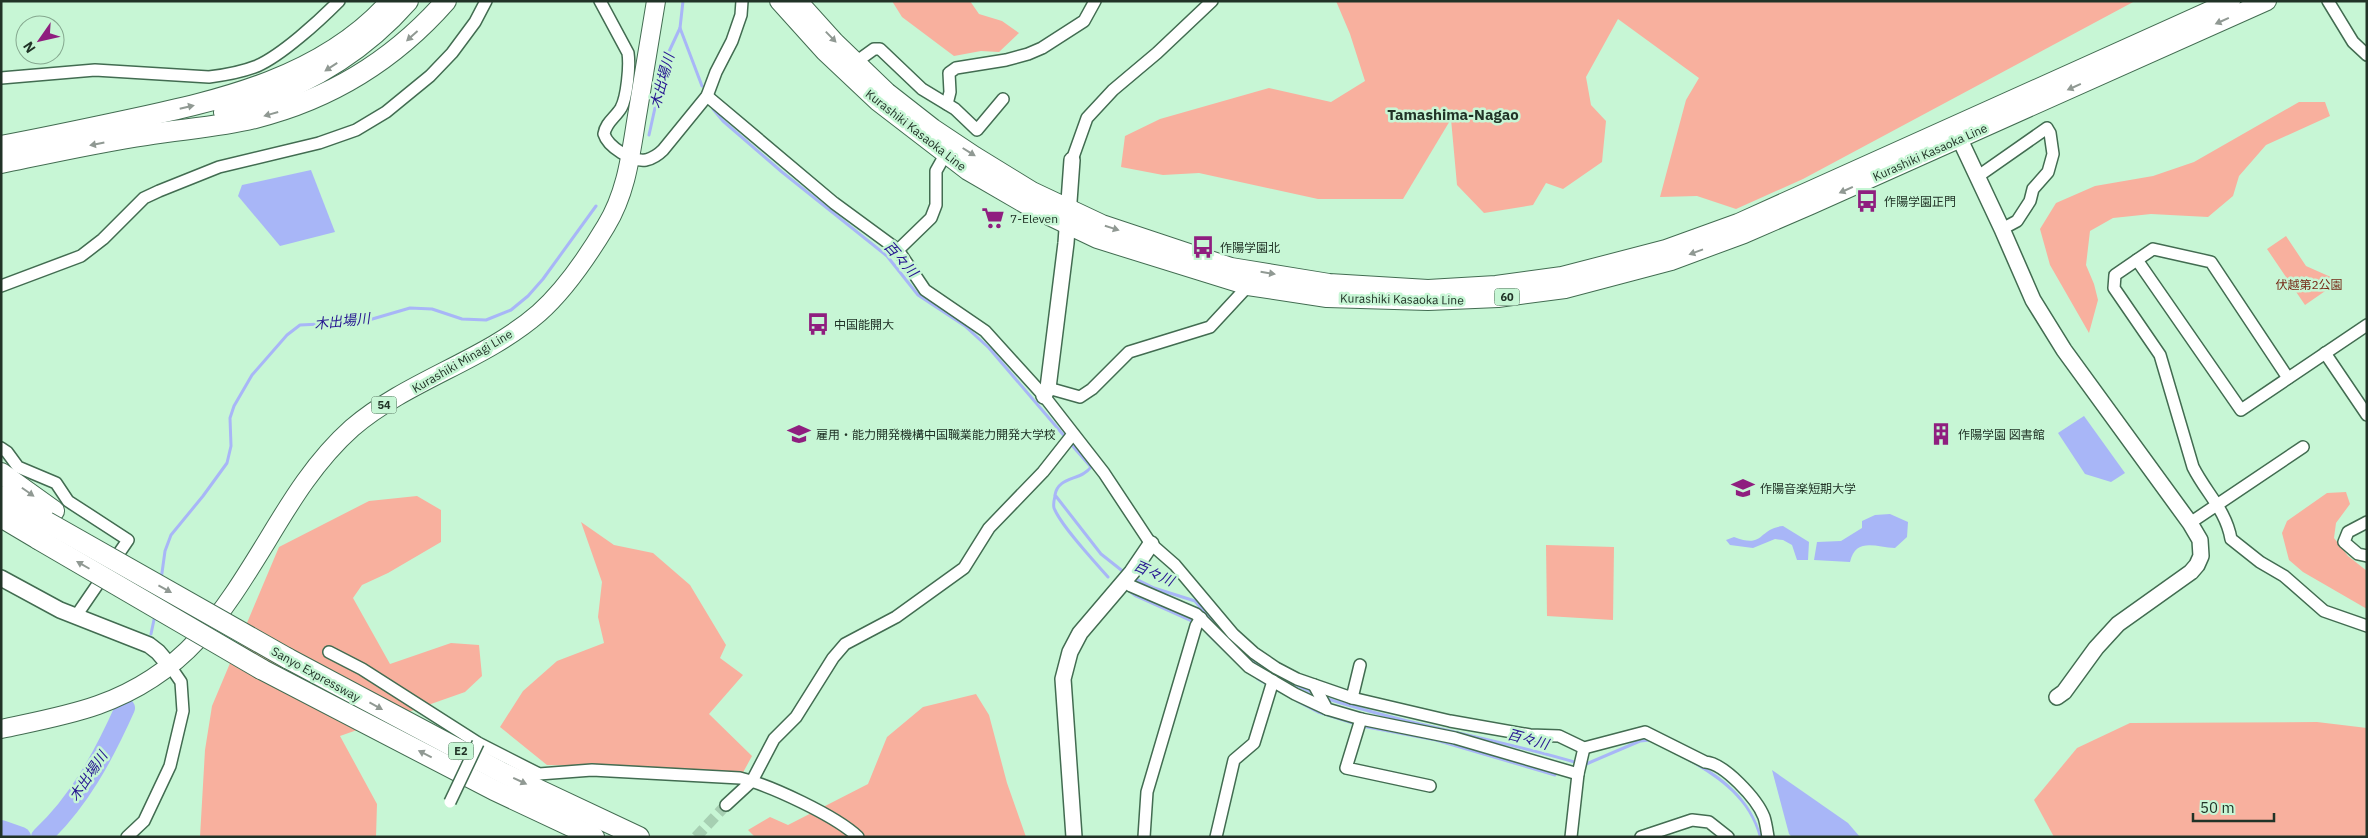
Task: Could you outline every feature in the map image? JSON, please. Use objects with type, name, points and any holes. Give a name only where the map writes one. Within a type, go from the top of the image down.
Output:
[{"type":"highway","points":[[324,54],[349,32],[377,1]]},
{"type":"highway","points":[[1,146],[187,107],[237,94],[284,76],[324,54],[355,34],[391,1]]},
{"type":"highway","points":[[145,135],[255,103],[301,84],[324,72],[364,44],[408,1]]},
{"type":"highway","points":[[1,163],[145,135],[254,119],[308,101],[360,75],[385,59],[422,27],[446,1]]},
{"type":"highway","points":[[1,473],[46,524]]},
{"type":"highway","name":"Sanyo Expressway","points":[[1,496],[46,524],[261,669],[494,790],[594,837]]},
{"type":"highway","name":"Sanyo Expressway","points":[[1,517],[46,524],[116,552],[139,575],[287,658],[495,769],[639,837]]},
{"type":"main road","name":"Kurashiki Minagi Line","points":[[1,729],[97,706],[148,682],[170,666],[189,651],[207,630],[227,603],[313,470],[352,428],[378,409],[504,338],[533,318],[554,298],[566,284],[613,214],[623,188],[656,1]]},
{"type":"main road","name":"Kurashiki Kasaoka Line","points":[[779,1],[846,73],[877,101],[945,155],[1015,199],[1067,227],[1097,239],[1248,286],[1327,298],[1428,301],[1498,298],[1565,289],[1672,261],[1744,234],[2231,1]]},
{"type":"main road","name":"Kurashiki Kasaoka Line","points":[[798,1],[856,62],[910,110],[953,142],[1032,191],[1068,209],[1102,224],[1231,267],[1329,283],[1428,289],[1496,284],[1562,276],[1666,249],[1738,223],[2267,1]]},
{"type":"street","points":[[1,78],[95,70],[209,77],[227,75],[258,65],[287,46],[339,1]]},
{"type":"street","points":[[1,286],[81,256],[102,239],[144,198],[159,190],[219,167],[319,143],[364,125],[386,112],[430,76],[452,53],[475,22],[486,1]]},
{"type":"street","points":[[600,1],[628,54],[629,62],[624,102],[608,123],[604,134],[610,146],[630,156],[644,160],[655,157],[707,96],[716,72],[732,40],[741,15],[742,1]]},
{"type":"street","points":[[947,104],[950,92],[949,73],[956,68],[1006,60],[1035,51],[1084,21],[1095,1]]},
{"type":"street","points":[[1046,392],[1067,227],[1072,160],[1086,118],[1113,90],[1212,1]]},
{"type":"street","points":[[2328,1],[2352,42],[2367,55]]},
{"type":"street","points":[[856,62],[874,49],[880,49],[922,88],[947,104],[978,130],[1003,99]]},
{"type":"street","points":[[707,96],[827,196],[898,250],[925,290],[985,331],[1046,392],[1071,436],[1104,473],[1151,544],[1175,565],[1201,615],[1249,667],[1271,685],[1326,706],[1360,723],[1446,736],[1578,772]]},
{"type":"street","points":[[1977,177],[2047,128],[2050,133],[2053,154],[2048,172],[2033,189],[2030,201],[2017,220],[2002,229]]},
{"type":"street","points":[[1956,133],[2002,229],[2032,300],[2064,350],[2190,523],[2200,540],[2201,556],[2191,572],[2118,624],[2096,648],[2064,692],[2057,697]]},
{"type":"street","points":[[898,250],[935,212],[936,171],[945,155]]},
{"type":"street","points":[[2288,378],[2211,262],[2153,249],[2114,275],[2114,288],[2160,354],[2192,467],[2228,522],[2232,539],[2260,562],[2284,576],[2324,611],[2367,626]]},
{"type":"street","points":[[2137,260],[2241,410],[2367,325]]},
{"type":"street","points":[[1046,392],[1080,397],[1092,389],[1128,352],[1210,327],[1248,286]]},
{"type":"street","points":[[2325,353],[2367,415]]},
{"type":"street","points":[[726,805],[752,781],[774,739],[796,717],[833,658],[845,644],[896,618],[964,568],[989,528],[1059,454],[1071,436]]},
{"type":"street","points":[[2190,523],[2303,447]]},
{"type":"street","points":[[1,448],[7,452],[18,467],[56,483],[68,501],[128,540],[76,616]]},
{"type":"street","points":[[2367,522],[2348,532],[2344,542],[2358,554],[2367,556]]},
{"type":"street","points":[[1074,837],[1064,679],[1070,652],[1080,633],[1128,576],[1151,544]]},
{"type":"street","points":[[1128,576],[1132,586],[1201,615],[1233,634],[1254,654],[1297,679],[1352,698],[1450,721],[1530,735],[1559,736],[1582,753]]},
{"type":"street","points":[[1,578],[24,592],[76,616],[149,645],[158,652],[181,682],[183,711],[170,766],[144,820],[127,837]]},
{"type":"street","points":[[1144,837],[1147,792],[1201,615]]},
{"type":"street","points":[[329,652],[362,670],[478,743],[539,774],[592,770],[732,776],[752,781],[812,808],[849,828],[858,837]]},
{"type":"street","points":[[1352,698],[1360,665]]},
{"type":"street","points":[[1216,837],[1234,760],[1254,743],[1271,685]]},
{"type":"street","points":[[1315,686],[1326,706]]},
{"type":"street","points":[[1446,736],[1450,721]]},
{"type":"street","points":[[1360,723],[1346,768],[1430,786]]},
{"type":"street","points":[[1582,753],[1645,732],[1705,762],[1712,762],[1744,787],[1764,817],[1768,837]]},
{"type":"street","points":[[450,802],[478,743]]},
{"type":"street","points":[[1571,837],[1582,753]]},
{"type":"street","points":[[1641,837],[1692,820],[1709,822],[1728,837]]},
{"type":"green space","points":[[892,1],[970,1],[979,14],[1002,21],[1019,33],[999,52],[981,51],[954,56],[902,17]]},
{"type":"green space","points":[[1336,1],[2135,1],[1803,179],[1736,209],[1697,196],[1660,197],[1686,100],[1699,78],[1618,19],[1586,77],[1591,105],[1606,121],[1602,162],[1563,189],[1546,183],[1533,205],[1484,213],[1457,185],[1451,119],[1403,199],[1318,199],[1199,173],[1163,175],[1121,167],[1125,136],[1160,119],[1269,88],[1331,102],[1365,81],[1350,34]]},
{"type":"green space","points":[[2299,102],[2325,102],[2330,116],[2266,145],[2239,176],[2233,196],[2208,217],[2151,214],[2113,218],[2090,231],[2086,265],[2098,300],[2089,333],[2050,265],[2040,229],[2056,203],[2095,186],[2153,176],[2194,162]]},
{"type":"green space","name":"伏越第2公園","points":[[2286,236],[2306,266],[2333,278],[2331,287],[2305,305],[2267,249]]},
{"type":"green space","points":[[2346,492],[2350,504],[2336,523],[2334,538],[2348,556],[2367,571],[2367,609],[2303,572],[2289,560],[2282,533],[2287,521],[2327,493]]},
{"type":"green space","points":[[417,496],[441,510],[441,542],[388,573],[362,585],[353,598],[390,664],[451,643],[479,645],[482,676],[465,692],[340,736],[377,804],[376,837],[200,837],[205,750],[212,706],[279,547],[369,501]]},
{"type":"green space","points":[[581,522],[614,545],[653,553],[690,585],[726,645],[720,658],[743,675],[709,714],[752,756],[740,778],[633,767],[547,765],[500,727],[523,691],[557,661],[604,643],[598,617],[602,582]]},
{"type":"green space","points":[[1546,545],[1614,547],[1613,620],[1547,616]]},
{"type":"green space","points":[[976,694],[989,715],[1007,783],[1026,837],[755,837],[748,830],[770,817],[788,825],[868,784],[887,737],[923,707]]},
{"type":"green space","points":[[2317,722],[2367,728],[2367,837],[2054,837],[2034,800],[2077,748],[2130,723]]},
{"type":"water","points":[[311,170],[335,232],[280,246],[238,196],[242,185]]},
{"type":"water","points":[[2084,416],[2125,473],[2111,482],[2085,474],[2058,433]]},
{"type":"water","points":[[1890,514],[1908,522],[1907,537],[1895,548],[1874,545],[1862,546],[1853,554],[1850,562],[1814,560],[1817,542],[1841,541],[1862,528],[1862,521],[1875,515]]},
{"type":"water","points":[[1783,526],[1809,542],[1808,560],[1797,560],[1792,545],[1783,540],[1775,539],[1753,548],[1730,545],[1726,540],[1734,537],[1751,541],[1756,540],[1769,531]]},
{"type":"water","points":[[1660,742],[1708,769],[1735,790],[1755,819],[1762,837],[1759,837],[1753,820],[1744,805],[1732,792],[1705,771],[1659,745]]},
{"type":"water","points":[[1772,770],[1848,823],[1860,837],[1792,837],[1789,834]]},
{"type":"waterway","name":"木出場川","points":[[649,135],[666,58],[680,28],[683,1]]},
{"type":"waterway","name":"百々川","points":[[680,28],[702,86]]},
{"type":"waterway","name":"百々川","points":[[713,109],[723,121],[782,172],[887,256],[918,295],[965,326],[989,348],[1066,438]]},
{"type":"waterway","name":"木出場川","points":[[161,580],[165,551],[171,535],[227,463],[231,446],[230,418],[234,406],[252,375],[287,335],[300,325],[362,322],[410,308],[432,309],[462,319],[486,320],[511,310],[528,296],[543,279],[596,206]]},
{"type":"waterway","name":"百々川","points":[[1070,443],[1091,467],[1082,475],[1065,481],[1057,489],[1055,495],[1101,554],[1125,573]]},
{"type":"waterway","points":[[1055,496],[1054,506],[1063,524],[1108,577]]},
{"type":"waterway","name":"百々川","points":[[1132,577],[1154,588],[1195,601],[1220,631]]},
{"type":"waterway","points":[[1128,590],[1136,596],[1196,623]]},
{"type":"waterway","name":"木出場川","points":[[151,634],[155,615]]},
{"type":"waterway","points":[[1208,634],[1245,670]]},
{"type":"waterway","name":"百々川","points":[[1244,655],[1269,672],[1315,694]]},
{"type":"waterway","points":[[1258,679],[1281,692]]},
{"type":"waterway","name":"百々川","points":[[1325,698],[1356,708],[1578,763]]},
{"type":"waterway","points":[[1297,701],[1318,712],[1356,724]]},
{"type":"waterway","name":"木出場川","points":[[41,837],[79,793],[99,760],[125,708]]},
{"type":"waterway","points":[[1362,726],[1436,740],[1555,775]]},
{"type":"waterway","name":"百々川","points":[[1584,765],[1640,741],[1650,740]]},
{"type":"waterway","name":"木出場川","points":[[1,830],[21,837]]},
{"type":"tunnel","points":[[696,837],[726,805]]},
{"type":"place","name":"作陽学園正門","points":[[1867,201]]},
{"type":"place","name":"7-Eleven","points":[[993,218]]},
{"type":"place","name":"作陽学園北","points":[[1203,247]]},
{"type":"place","name":"中国能開大","points":[[818,324]]},
{"type":"place","name":"雇用・能力開発機構中国職業能力開発大学校","points":[[799,434]]},
{"type":"place","name":"作陽学園 図書館","points":[[1941,434]]},
{"type":"place","name":"作陽音楽短期大学","points":[[1743,488]]},
{"type":"district","name":"Tamashima-Nagao","points":[[1453,114]]}]
